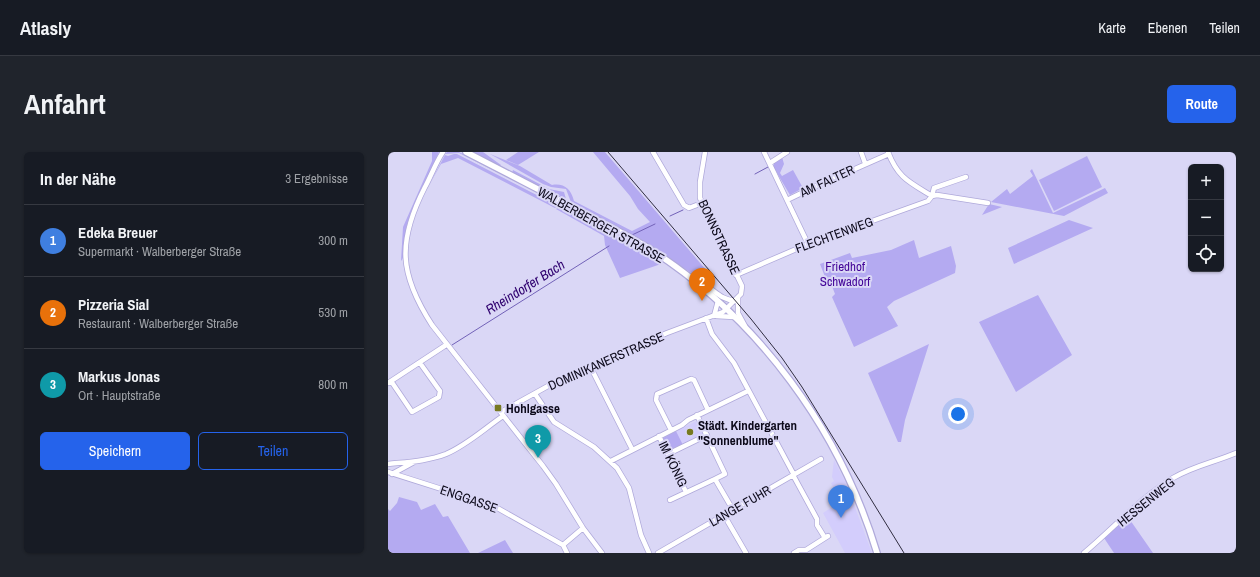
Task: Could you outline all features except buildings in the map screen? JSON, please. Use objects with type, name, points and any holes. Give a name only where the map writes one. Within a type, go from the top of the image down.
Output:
[{"type":"main road","name":"WALBERBERGER STRASSE","points":[[466,152],[642,245],[697,282],[727,309],[737,315],[787,376],[835,452],[858,498],[877,553]]},
{"type":"street","points":[[443,152],[411,218],[407,232],[406,263],[414,295],[429,321],[446,345],[556,484],[583,528],[602,553]]},
{"type":"street","points":[[653,152],[684,205],[689,208],[702,203]]},
{"type":"street","name":"BONNSTRASSE","points":[[705,152],[699,191],[702,203],[742,289],[736,299],[737,315]]},
{"type":"street","points":[[764,152],[808,244]]},
{"type":"street","points":[[770,163],[787,152]]},
{"type":"street","points":[[861,152],[865,163]]},
{"type":"street","points":[[888,153],[892,164],[901,176],[932,196],[937,195],[988,203]]},
{"type":"street","name":"AM FALTER","points":[[787,200],[888,153]]},
{"type":"street","name":"FLECHTENWEG","points":[[736,275],[808,244],[928,201],[932,196],[934,188],[966,177]]},
{"type":"street","points":[[697,282],[704,284],[721,298],[736,299]]},
{"type":"street","points":[[727,309],[736,299]]},
{"type":"street","points":[[714,316],[718,301]]},
{"type":"street","name":"DOMINIKANERSTRASSE","points":[[714,316],[727,309]]},
{"type":"street","name":"DOMINIKANERSTRASSE","points":[[502,414],[553,383],[590,366],[706,318],[714,316],[737,315]]},
{"type":"street","points":[[706,318],[712,334],[734,363],[817,519],[817,525],[826,537],[806,550],[799,550],[794,553]]},
{"type":"street","points":[[420,363],[440,391],[439,397],[412,412],[390,382],[446,345]]},
{"type":"street","points":[[590,366],[632,449]]},
{"type":"street","points":[[671,430],[656,400],[657,394],[691,379],[694,380],[708,410]]},
{"type":"street","points":[[610,461],[697,415],[748,391]]},
{"type":"street","points":[[535,394],[554,422],[594,447],[610,461],[629,488],[641,535],[649,553]]},
{"type":"street","points":[[388,464],[437,457],[456,449],[502,414]]},
{"type":"street","points":[[697,415],[725,474],[715,479],[733,510]]},
{"type":"street","points":[[668,454],[707,435]]},
{"type":"street","name":"IM KÖNIG","points":[[659,436],[686,492]]},
{"type":"street","name":"HESSENWEG","points":[[1084,553],[1152,494],[1174,477],[1236,454]]},
{"type":"street","name":"LANGE FUHR","points":[[658,553],[821,459]]},
{"type":"street","name":"ENGGASSE","points":[[390,473],[415,461]]},
{"type":"street","name":"ENGGASSE","points":[[390,473],[492,505],[563,545]]},
{"type":"street","name":"IM KÖNIG","points":[[670,500],[715,479]]},
{"type":"street","points":[[724,515],[746,553]]},
{"type":"street","points":[[567,553],[563,545],[583,528]]},
{"type":"shaded area","name":"Städt. Kindergarten \"Sonnenblume\"","points":[[697,421],[704,435],[683,445],[676,431]]},
{"type":"shaded area","points":[[834,460],[846,483],[872,553],[845,553],[823,513],[835,505],[830,495],[835,491],[831,483],[834,481],[832,477]]},
{"type":"green space","points":[[432,152],[439,152],[410,216],[407,225],[404,255],[401,261],[403,227],[432,161]]},
{"type":"green space","points":[[447,152],[459,152],[551,199],[459,153],[445,154]]},
{"type":"green space","points":[[472,152],[483,152],[501,165],[500,166]]},
{"type":"green space","points":[[518,152],[539,152],[518,165],[506,160]]},
{"type":"green space","points":[[593,152],[605,152],[707,271],[696,276],[647,245],[572,205],[566,189],[551,187],[543,184],[490,154],[520,166],[552,185],[563,186],[569,190],[574,201],[632,231],[650,222]]},
{"type":"green space","points":[[457,154],[558,206],[555,208],[458,158],[441,164],[428,187],[445,155],[448,156]]},
{"type":"green space","points":[[1087,156],[1102,187],[1054,211],[1039,180]]},
{"type":"green space","points":[[782,157],[784,164],[780,173],[782,176],[793,170],[803,188],[790,195],[774,168],[774,163]]},
{"type":"green space","points":[[1032,169],[1053,213],[1105,188],[1108,193],[1064,216],[991,202],[1007,189],[1010,194],[1033,176],[1030,171]]},
{"type":"green space","points":[[513,170],[549,189],[564,192],[566,199],[564,200],[512,173]]},
{"type":"green space","points":[[989,204],[1002,207],[982,215]]},
{"type":"green space","points":[[560,206],[629,243],[661,264],[620,278],[605,245],[604,236],[556,209]]},
{"type":"green space","points":[[1069,220],[1093,228],[1014,264],[1008,248]]},
{"type":"green space","name":"Friedhof Schwadorf","points":[[914,240],[919,258],[951,246],[956,266],[955,273],[894,301],[887,307],[898,326],[854,347],[832,297],[835,294],[830,281],[827,282],[820,264],[850,253],[852,258],[891,250]]},
{"type":"green space","points":[[1038,295],[1072,355],[1016,392],[979,322]]},
{"type":"green space","points":[[929,344],[905,420],[901,442],[898,442],[868,373]]},
{"type":"green space","points":[[676,431],[683,445],[668,451],[663,438]]},
{"type":"green space","points":[[399,497],[417,502],[421,510],[435,504],[443,517],[448,516],[470,553],[388,553],[388,509],[390,511],[397,503]]},
{"type":"green space","points":[[1128,517],[1153,553],[1114,553],[1104,538]]},
{"type":"green space","points":[[505,540],[513,553],[478,553]]},
{"type":"waterway","points":[[755,174],[768,167]]},
{"type":"waterway","points":[[670,216],[683,210]]},
{"type":"waterway","points":[[632,235],[655,224]]},
{"type":"waterway","name":"Rheindorfer Bach","points":[[452,345],[609,246]]},
{"type":"tram line","points":[[608,152],[751,319],[782,358],[802,387],[904,553]]},
{"type":"place","name":"Pizzeria Sial","points":[[702,301]]},
{"type":"place","name":"Hohlgasse","points":[[498,408]]},
{"type":"place","name":"Städt. Kindergarten \"Sonnenblume\"","points":[[690,432]]},
{"type":"place","name":"Markus Jonas","points":[[538,458]]},
{"type":"place","name":"Edeka Breuer","points":[[841,518]]}]
